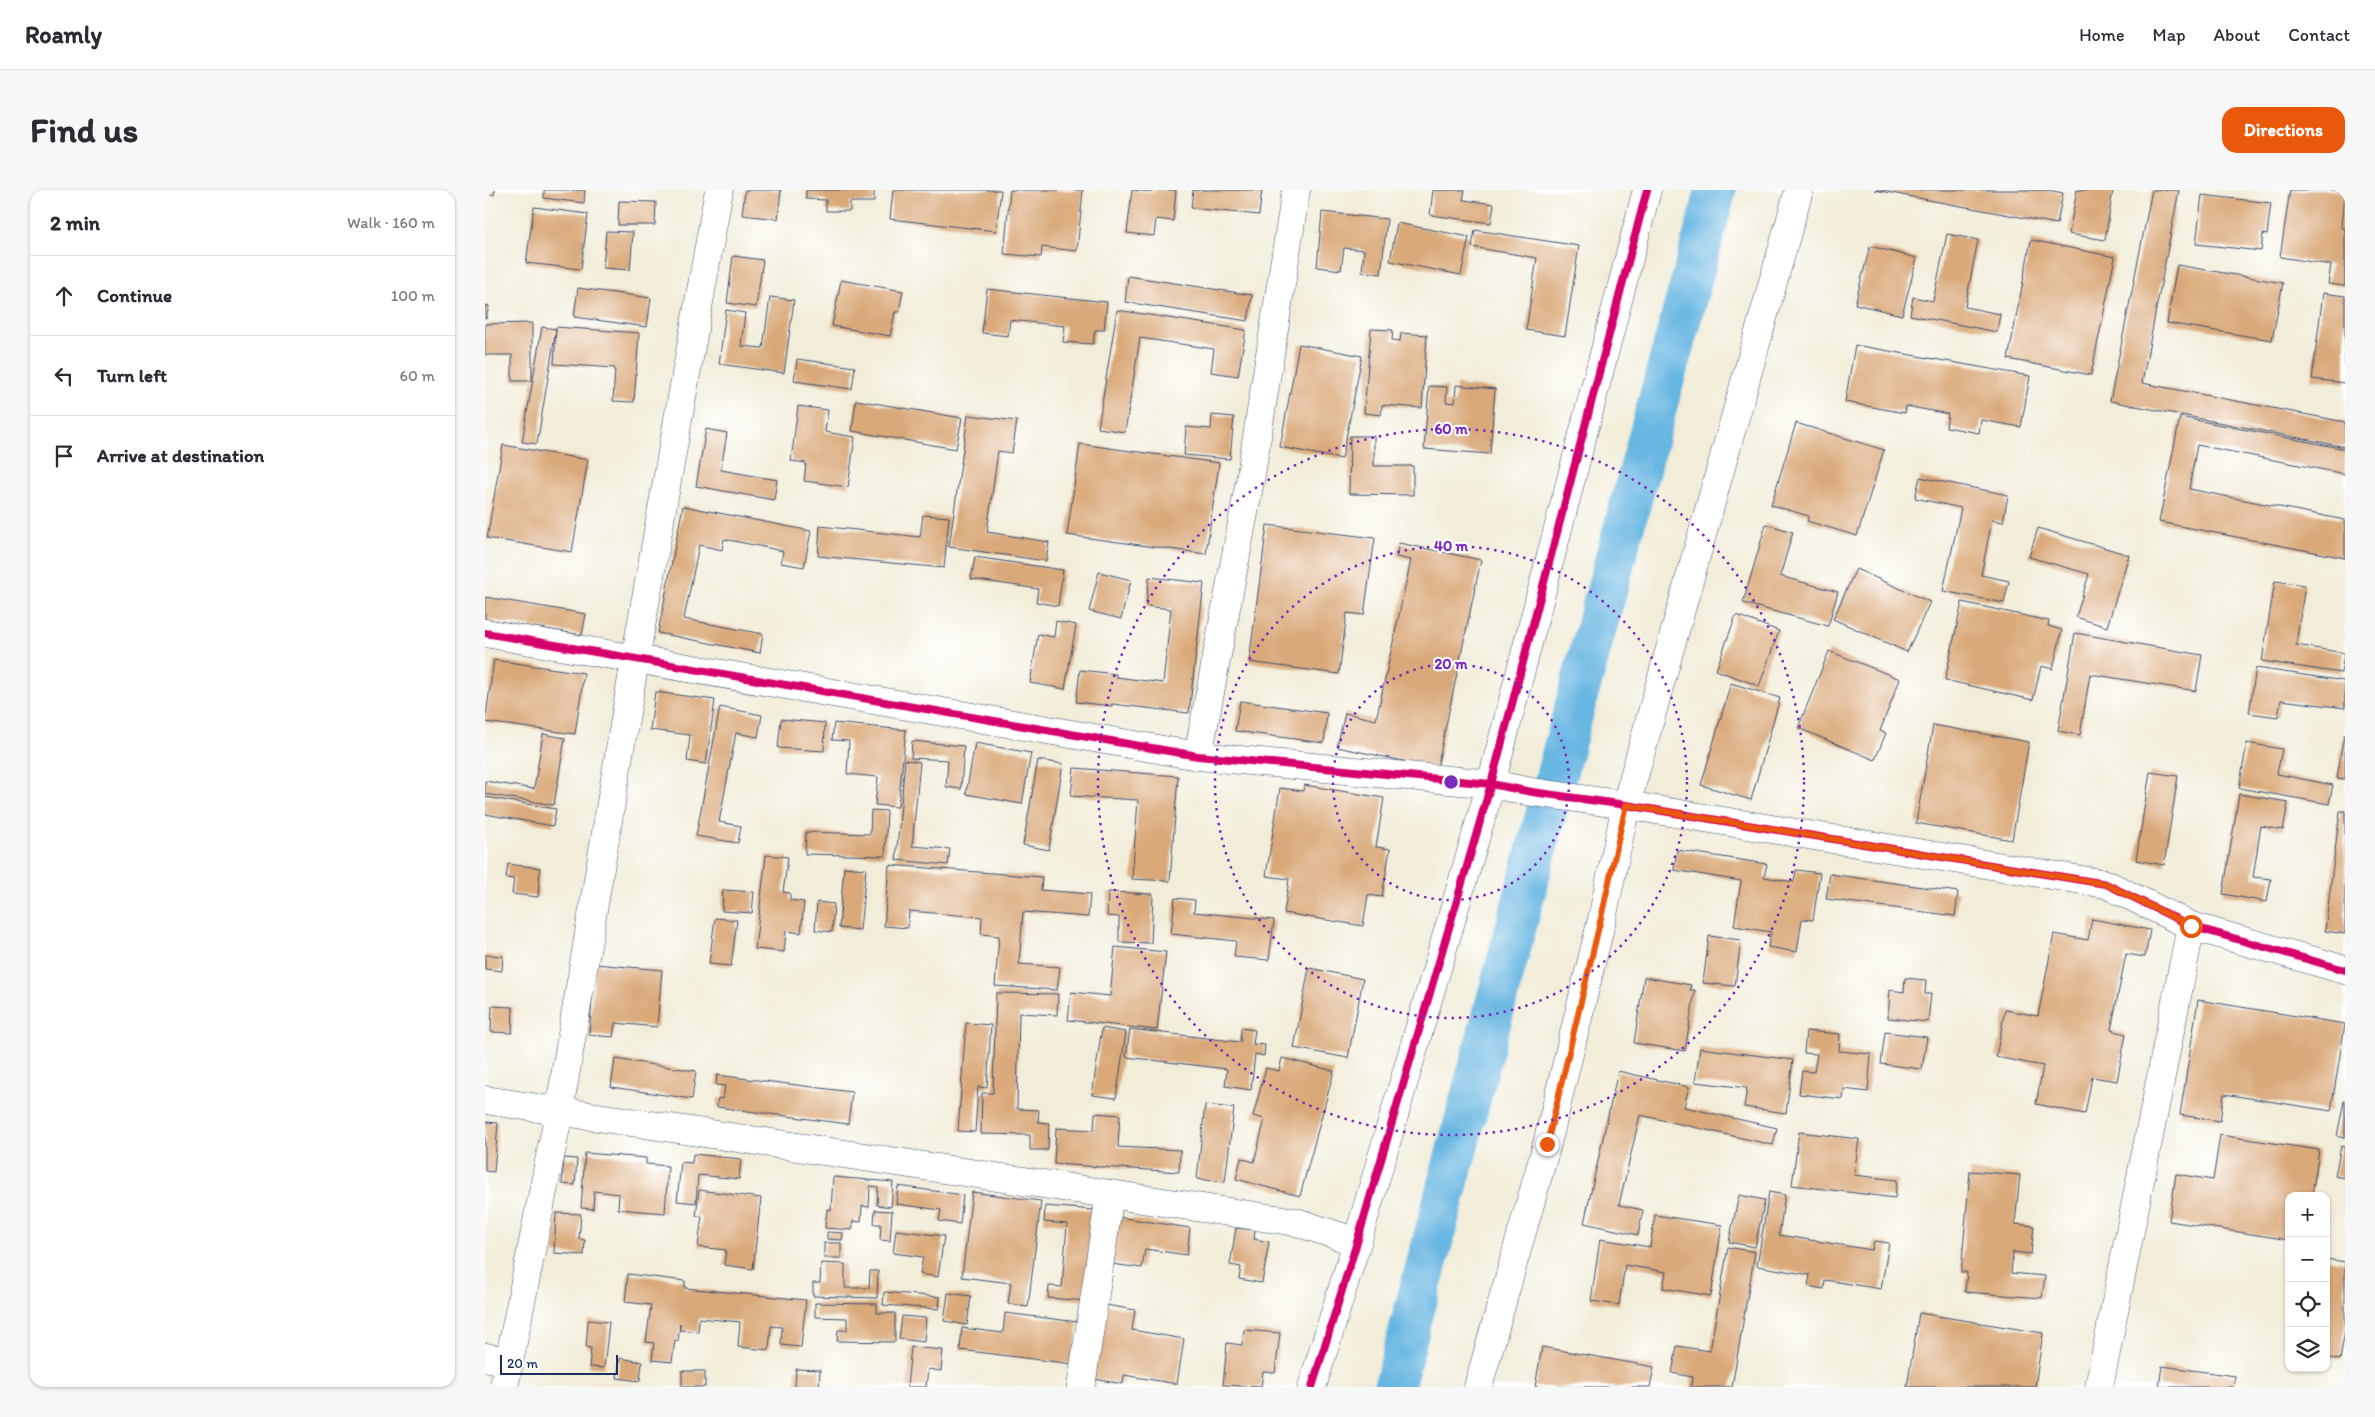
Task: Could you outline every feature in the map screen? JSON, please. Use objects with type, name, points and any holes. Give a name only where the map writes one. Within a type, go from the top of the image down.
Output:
[{"type":"street","points":[[499,1368],[559,1112],[635,660],[719,190]]},
{"type":"street","points":[[1198,756],[1250,481],[1296,190]]},
{"type":"street","points":[[1312,1387],[1357,1242],[1491,784],[1647,190]]},
{"type":"street","points":[[1478,1387],[1547,1144],[1626,805],[1799,190]]},
{"type":"street","points":[[485,633],[1198,756],[1491,784],[2106,884],[2191,926],[2345,970]]},
{"type":"street","points":[[2099,1387],[2191,926]]},
{"type":"street","points":[[485,1100],[1296,1222],[1357,1242]]},
{"type":"street","points":[[1081,1387],[1110,1194]]},
{"type":"building","points":[[485,190],[495,190],[494,195],[485,194]]},
{"type":"building","points":[[544,190],[585,190],[584,203],[544,198]]},
{"type":"building","points":[[745,190],[781,190],[778,219],[742,215]]},
{"type":"building","points":[[806,190],[874,190],[874,202],[850,202],[850,211],[826,211],[826,200],[806,199]]},
{"type":"building","points":[[893,190],[1001,190],[996,231],[890,219]]},
{"type":"building","points":[[1010,190],[1083,190],[1077,251],[1042,247],[1041,257],[1004,254]]},
{"type":"building","points":[[1132,190],[1153,192],[1153,190],[1176,190],[1173,221],[1156,219],[1154,236],[1127,233]]},
{"type":"building","points":[[1193,190],[1262,190],[1259,215],[1191,208]]},
{"type":"building","points":[[1433,190],[1465,190],[1463,200],[1494,204],[1491,223],[1430,215]]},
{"type":"building","points":[[1875,190],[2048,190],[2063,193],[2057,224]]},
{"type":"building","points":[[2077,190],[2113,190],[2105,240],[2069,234]]},
{"type":"building","points":[[2152,190],[2179,190],[2142,383],[2345,422],[2345,447],[2110,401]]},
{"type":"building","points":[[2290,190],[2332,190],[2345,192],[2342,228],[2345,228],[2345,286],[2328,284],[2331,265],[2280,257]]},
{"type":"building","points":[[2202,195],[2271,203],[2267,235],[2263,234],[2261,251],[2196,244]]},
{"type":"building","points":[[619,201],[656,202],[655,225],[618,225]]},
{"type":"building","points":[[534,207],[588,214],[581,269],[526,263]]},
{"type":"building","points":[[1322,212],[1387,219],[1381,274],[1362,272],[1364,250],[1344,248],[1341,270],[1317,267]]},
{"type":"building","points":[[1397,223],[1469,237],[1461,275],[1390,261]]},
{"type":"building","points":[[1475,230],[1579,246],[1565,336],[1526,330],[1537,258],[1472,247]]},
{"type":"building","points":[[606,231],[633,232],[630,270],[603,268]]},
{"type":"building","points":[[1947,234],[1978,240],[1965,307],[2000,314],[1997,332],[1910,315],[1913,297],[1933,301]]},
{"type":"building","points":[[2031,240],[2115,257],[2091,375],[2008,359]]},
{"type":"building","points":[[1870,246],[1917,258],[1902,315],[1855,304]]},
{"type":"building","points":[[733,256],[763,260],[756,307],[727,303]]},
{"type":"building","points":[[2177,265],[2283,283],[2272,340],[2167,323]]},
{"type":"building","points":[[1128,276],[1252,295],[1248,321],[1125,302]]},
{"type":"building","points":[[841,280],[903,291],[899,312],[895,312],[890,336],[832,326]]},
{"type":"building","points":[[578,288],[651,298],[647,327],[574,317]]},
{"type":"building","points":[[987,289],[1107,302],[1104,330],[1095,330],[1093,344],[1063,342],[1065,326],[1010,320],[1008,336],[982,333]]},
{"type":"building","points":[[2323,293],[2345,296],[2345,383],[2312,379]]},
{"type":"building","points":[[770,297],[794,300],[784,373],[719,364],[726,310],[745,313],[741,346],[763,348]]},
{"type":"building","points":[[485,305],[489,306],[486,319],[485,319]]},
{"type":"building","points":[[1117,310],[1246,330],[1238,376],[1211,372],[1214,349],[1140,338],[1125,432],[1098,428]]},
{"type":"building","points":[[532,323],[532,381],[512,381],[512,355],[485,355],[485,324]]},
{"type":"building","points":[[542,327],[556,329],[537,444],[522,442]]},
{"type":"building","points":[[556,327],[639,333],[634,402],[613,401],[615,368],[554,364]]},
{"type":"building","points":[[1371,329],[1393,330],[1392,340],[1400,341],[1401,333],[1427,335],[1422,408],[1382,405],[1381,415],[1364,413]]},
{"type":"building","points":[[1299,344],[1362,356],[1342,459],[1280,447]]},
{"type":"building","points":[[1855,345],[2030,376],[2021,427],[1981,420],[1979,433],[1946,427],[1948,414],[1906,406],[1905,413],[1845,402]]},
{"type":"building","points":[[797,359],[855,367],[852,389],[794,381]]},
{"type":"building","points":[[1456,385],[1495,389],[1490,454],[1424,449],[1429,386],[1447,387],[1446,402],[1455,403]]},
{"type":"building","points":[[856,400],[962,418],[956,449],[852,431]]},
{"type":"building","points":[[798,406],[828,410],[825,432],[855,437],[848,487],[804,481],[806,463],[791,461]]},
{"type":"building","points":[[968,415],[1017,421],[1012,453],[998,451],[987,532],[1049,542],[1046,561],[949,547]]},
{"type":"building","points":[[1212,415],[1234,417],[1230,459],[1184,455],[1186,427],[1211,429]]},
{"type":"building","points":[[2180,417],[2345,449],[2345,474],[2197,445],[2189,489],[2345,520],[2345,558],[2159,522]]},
{"type":"building","points":[[1796,423],[1884,450],[1857,536],[1807,521],[1809,516],[1771,505]]},
{"type":"building","points":[[706,429],[727,433],[721,470],[777,480],[774,500],[696,486]]},
{"type":"building","points":[[1350,436],[1374,436],[1374,466],[1413,466],[1413,495],[1349,494]]},
{"type":"building","points":[[1080,444],[1219,463],[1206,554],[1067,535]]},
{"type":"building","points":[[503,445],[588,460],[572,552],[487,538]]},
{"type":"building","points":[[1920,477],[2008,495],[2003,522],[1992,520],[1981,575],[2009,581],[2004,603],[1943,591],[1961,508],[1915,498]]},
{"type":"building","points":[[683,506],[811,531],[804,567],[781,563],[783,551],[724,539],[722,550],[699,545],[684,619],[763,634],[760,653],[658,633]]},
{"type":"building","points":[[923,515],[949,517],[944,568],[818,556],[820,526],[920,537]]},
{"type":"building","points":[[1766,524],[1793,532],[1780,576],[1838,592],[1828,626],[1743,603]]},
{"type":"building","points":[[1267,525],[1375,538],[1364,615],[1347,613],[1339,674],[1249,662]]},
{"type":"building","points":[[2038,528],[2129,555],[2107,627],[2076,617],[2089,574],[2029,557]]},
{"type":"building","points":[[1399,543],[1481,560],[1437,768],[1337,747],[1345,713],[1376,720],[1411,560],[1396,557]]},
{"type":"building","points":[[975,557],[1063,570],[1058,606],[1036,602],[1038,589],[971,579]]},
{"type":"building","points":[[1856,569],[1930,602],[1907,652],[1833,619]]},
{"type":"building","points":[[1099,572],[1131,580],[1121,619],[1089,611]]},
{"type":"building","points":[[1149,577],[1204,583],[1189,713],[1076,702],[1080,670],[1116,674],[1116,677],[1163,683],[1171,609],[1146,606]]},
{"type":"building","points":[[2275,581],[2305,585],[2296,645],[2344,653],[2341,673],[2262,661]]},
{"type":"building","points":[[485,597],[586,614],[582,635],[485,619]]},
{"type":"building","points":[[1962,602],[2049,621],[2048,626],[2062,630],[2053,669],[2041,666],[2033,700],[1945,680]]},
{"type":"building","points":[[1736,615],[1779,631],[1759,686],[1716,670]]},
{"type":"building","points":[[1056,621],[1076,625],[1065,689],[1030,683],[1038,634],[1054,637]]},
{"type":"building","points":[[2075,633],[2202,655],[2196,691],[2090,674],[2080,735],[2058,731]]},
{"type":"building","points":[[1829,651],[1900,679],[1880,731],[1886,733],[1875,760],[1798,728]]},
{"type":"building","points":[[494,660],[584,673],[575,734],[485,722]]},
{"type":"building","points":[[2256,668],[2345,681],[2345,708],[2281,700],[2278,717],[2249,713]]},
{"type":"building","points":[[1731,683],[1780,698],[1751,800],[1701,785]]},
{"type":"building","points":[[655,692],[715,700],[706,764],[687,761],[690,735],[650,730]]},
{"type":"building","points":[[1240,701],[1327,713],[1324,743],[1235,731]]},
{"type":"building","points":[[720,707],[762,715],[758,737],[736,733],[719,822],[741,826],[738,843],[696,836]]},
{"type":"building","points":[[781,719],[825,723],[824,751],[778,748]]},
{"type":"building","points":[[834,723],[906,730],[898,807],[875,805],[878,777],[847,774],[849,741],[832,740]]},
{"type":"building","points":[[1933,725],[2029,742],[2012,840],[1916,823]]},
{"type":"building","points":[[543,734],[565,738],[554,805],[485,794],[485,781],[534,789]]},
{"type":"building","points":[[2345,735],[2345,779],[2337,778]]},
{"type":"building","points":[[912,741],[964,746],[961,789],[946,787],[948,760],[911,758]]},
{"type":"building","points":[[975,743],[1031,753],[1022,804],[966,794]]},
{"type":"building","points":[[2247,743],[2282,749],[2277,774],[2333,785],[2329,804],[2239,788]]},
{"type":"building","points":[[905,760],[920,762],[912,846],[950,849],[948,865],[896,860]]},
{"type":"building","points":[[1038,760],[1063,764],[1049,850],[1023,845]]},
{"type":"building","points":[[1074,768],[1178,776],[1170,881],[1132,879],[1138,800],[1071,796]]},
{"type":"building","points":[[2150,772],[2178,776],[2164,865],[2136,860]]},
{"type":"building","points":[[1304,785],[1384,798],[1376,847],[1390,849],[1382,897],[1368,895],[1363,926],[1284,913],[1289,879],[1266,876],[1280,788],[1303,791]]},
{"type":"building","points":[[2239,794],[2288,802],[2283,830],[2261,826],[2253,877],[2271,879],[2267,902],[2223,894]]},
{"type":"building","points":[[485,797],[556,809],[553,826],[485,814]]},
{"type":"building","points":[[871,810],[887,811],[885,856],[805,854],[806,832],[870,834]]},
{"type":"building","points":[[2340,811],[2345,811],[2345,934],[2325,931]]},
{"type":"building","points":[[1677,850],[1767,864],[1764,877],[1794,882],[1796,870],[1820,873],[1813,920],[1802,919],[1797,952],[1768,947],[1771,932],[1734,926],[1741,881],[1674,870]]},
{"type":"building","points":[[766,855],[788,857],[783,892],[790,893],[790,900],[804,902],[801,933],[786,931],[784,952],[755,949]]},
{"type":"building","points":[[508,864],[540,868],[538,897],[512,894],[514,879],[506,878]]},
{"type":"building","points":[[889,865],[1042,877],[1041,890],[1090,894],[1088,917],[1023,912],[1019,964],[1060,967],[1057,990],[995,986],[999,936],[981,934],[982,917],[909,911],[908,928],[884,926]]},
{"type":"building","points":[[844,867],[866,869],[860,930],[839,928]]},
{"type":"building","points":[[1830,874],[1958,892],[1955,916],[1826,899]]},
{"type":"building","points":[[723,890],[754,892],[752,913],[722,911]]},
{"type":"building","points":[[1108,892],[1153,894],[1151,943],[1119,942],[1119,917],[1107,916]]},
{"type":"building","points":[[1175,898],[1195,900],[1194,912],[1274,920],[1269,960],[1234,957],[1236,941],[1171,934]]},
{"type":"building","points":[[817,902],[834,904],[832,932],[815,930]]},
{"type":"building","points":[[715,918],[737,920],[731,966],[709,964]]},
{"type":"building","points":[[2092,919],[2150,930],[2145,957],[2126,954],[2111,1030],[2126,1034],[2117,1081],[2092,1077],[2085,1114],[2036,1104],[2043,1066],[1996,1057],[2005,1010],[2038,1016],[2054,934],[2088,940]]},
{"type":"building","points":[[1709,936],[1741,940],[1735,986],[1703,983]]},
{"type":"building","points":[[1115,947],[1166,952],[1157,1030],[1068,1020],[1071,992],[1110,996]]},
{"type":"building","points":[[485,955],[503,956],[502,971],[485,969]]},
{"type":"building","points":[[595,964],[662,970],[657,1027],[615,1023],[613,1037],[589,1035]]},
{"type":"building","points":[[1309,968],[1363,979],[1348,1058],[1294,1048]]},
{"type":"building","points":[[1644,977],[1691,985],[1690,990],[1695,990],[1685,1051],[1634,1043]]},
{"type":"building","points":[[1905,978],[1926,980],[1925,994],[1931,994],[1928,1022],[1888,1018],[1890,990],[1904,992]]},
{"type":"building","points":[[996,993],[1058,994],[1057,1015],[1019,1013],[1017,1109],[1039,1110],[1038,1122],[1049,1123],[1048,1150],[1030,1150],[1030,1135],[981,1134],[982,1093],[993,1093]]},
{"type":"building","points":[[2198,1000],[2345,1024],[2331,1111],[2224,1094],[2220,1121],[2180,1115]]},
{"type":"building","points":[[492,1006],[513,1007],[512,1033],[491,1032]]},
{"type":"building","points":[[966,1023],[991,1025],[987,1088],[978,1087],[975,1132],[958,1131]]},
{"type":"building","points":[[1102,1028],[1126,1032],[1116,1098],[1092,1095]]},
{"type":"building","points":[[1241,1028],[1255,1030],[1253,1044],[1265,1045],[1264,1056],[1255,1054],[1251,1090],[1225,1086],[1227,1069],[1126,1057],[1130,1029],[1240,1042]]},
{"type":"building","points":[[1806,1031],[1840,1034],[1839,1051],[1871,1054],[1868,1092],[1844,1089],[1843,1099],[1799,1094],[1802,1071],[1814,1072],[1817,1054],[1804,1053]]},
{"type":"building","points":[[1885,1032],[1927,1037],[1922,1069],[1881,1064]]},
{"type":"building","points":[[1700,1048],[1793,1060],[1786,1113],[1744,1107],[1747,1088],[1695,1082]]},
{"type":"building","points":[[1282,1058],[1334,1071],[1300,1196],[1236,1179],[1241,1158],[1254,1162],[1265,1119],[1253,1116],[1266,1068],[1279,1071]]},
{"type":"building","points":[[615,1059],[696,1071],[692,1099],[611,1087]]},
{"type":"building","points":[[1618,1071],[1689,1087],[1684,1107],[1777,1128],[1773,1145],[1640,1115],[1619,1205],[1643,1210],[1638,1235],[1584,1223]]},
{"type":"building","points":[[717,1075],[852,1092],[848,1124],[717,1107],[718,1098],[723,1099],[725,1086],[716,1085]]},
{"type":"building","points":[[2345,1101],[2345,1138],[2337,1136]]},
{"type":"building","points":[[1205,1105],[1234,1108],[1225,1182],[1197,1179]]},
{"type":"building","points":[[1095,1113],[1120,1115],[1118,1147],[1180,1150],[1179,1172],[1054,1164],[1056,1128],[1094,1130]]},
{"type":"building","points":[[485,1122],[498,1123],[494,1172],[485,1171]]},
{"type":"building","points":[[1799,1132],[1859,1139],[1854,1175],[1897,1180],[1895,1198],[1792,1185]]},
{"type":"building","points":[[2220,1135],[2319,1150],[2313,1192],[2285,1192],[2285,1239],[2169,1221],[2176,1174],[2213,1180]]},
{"type":"building","points":[[2341,1146],[2345,1147],[2345,1178],[2335,1176]]},
{"type":"building","points":[[585,1153],[646,1158],[646,1164],[668,1166],[665,1213],[618,1209],[619,1194],[594,1191],[593,1209],[581,1208]]},
{"type":"building","points":[[693,1154],[741,1159],[739,1179],[698,1175],[696,1203],[677,1201],[681,1162],[692,1163]]},
{"type":"building","points":[[564,1158],[577,1159],[575,1185],[562,1184]]},
{"type":"building","points":[[1970,1171],[2020,1175],[2015,1224],[2034,1226],[2031,1254],[2013,1252],[2011,1273],[2045,1276],[2042,1298],[1965,1292],[1967,1272],[1961,1272]]},
{"type":"building","points":[[833,1177],[893,1182],[891,1207],[877,1205],[878,1187],[870,1186],[869,1207],[862,1206],[861,1222],[853,1221],[852,1230],[825,1228],[827,1209],[831,1210]]},
{"type":"building","points":[[898,1186],[963,1195],[960,1224],[939,1221],[941,1210],[896,1204]]},
{"type":"building","points":[[699,1190],[761,1198],[753,1269],[724,1265],[726,1250],[698,1247],[702,1216],[696,1216]]},
{"type":"building","points":[[972,1192],[1041,1201],[1028,1307],[1008,1304],[1011,1283],[962,1277]]},
{"type":"building","points":[[1769,1192],[1785,1195],[1779,1235],[1872,1250],[1874,1241],[1889,1243],[1881,1289],[1825,1280],[1824,1289],[1808,1286],[1810,1275],[1757,1266]]},
{"type":"building","points":[[1739,1195],[1765,1200],[1755,1247],[1729,1242]]},
{"type":"building","points":[[1045,1206],[1094,1210],[1088,1301],[1048,1298],[1049,1286],[1062,1287],[1067,1224],[1044,1222]]},
{"type":"building","points":[[875,1210],[892,1211],[890,1241],[880,1240],[881,1224],[874,1224]]},
{"type":"building","points":[[556,1213],[581,1214],[579,1239],[585,1240],[584,1255],[554,1253]]},
{"type":"building","points":[[1655,1215],[1722,1225],[1711,1296],[1663,1288],[1666,1272],[1625,1265],[1619,1305],[1591,1301],[1600,1239],[1650,1247]]},
{"type":"building","points":[[1118,1217],[1190,1228],[1187,1255],[1145,1249],[1142,1268],[1111,1264]]},
{"type":"building","points":[[1236,1228],[1255,1230],[1254,1239],[1269,1242],[1262,1283],[1239,1279],[1241,1267],[1230,1265]]},
{"type":"building","points":[[896,1230],[944,1236],[938,1277],[920,1274],[923,1257],[893,1253]]},
{"type":"building","points":[[827,1232],[843,1233],[842,1240],[827,1239]]},
{"type":"building","points":[[824,1243],[841,1243],[841,1258],[824,1258]]},
{"type":"building","points":[[1728,1247],[1755,1252],[1732,1387],[1691,1387],[1692,1377],[1672,1373],[1677,1346],[1710,1351]]},
{"type":"building","points":[[2330,1260],[2345,1262],[2345,1330],[2340,1360],[2330,1358]]},
{"type":"building","points":[[821,1263],[845,1264],[845,1288],[869,1288],[870,1271],[878,1271],[877,1298],[813,1296],[813,1283],[820,1283]]},
{"type":"building","points":[[628,1274],[685,1281],[685,1288],[806,1300],[801,1347],[781,1345],[782,1327],[771,1326],[769,1350],[738,1347],[740,1322],[699,1318],[698,1332],[680,1330],[680,1323],[678,1341],[675,1340],[672,1362],[652,1360],[654,1343],[646,1342],[651,1305],[625,1302]]},
{"type":"building","points":[[884,1292],[940,1297],[939,1309],[883,1305]]},
{"type":"building","points":[[948,1293],[971,1296],[967,1325],[944,1321]]},
{"type":"building","points":[[815,1303],[877,1304],[877,1313],[895,1313],[895,1342],[837,1341],[838,1330],[847,1330],[847,1318],[815,1317]]},
{"type":"building","points":[[1100,1304],[1135,1310],[1132,1330],[1184,1339],[1177,1384],[1124,1375],[1123,1384],[1088,1378]]},
{"type":"building","points":[[1005,1313],[1078,1322],[1073,1364],[960,1350],[962,1328],[1003,1333]]},
{"type":"building","points":[[1919,1313],[2043,1333],[2035,1387],[1907,1387]]},
{"type":"building","points":[[902,1316],[926,1318],[924,1342],[899,1339]]},
{"type":"building","points":[[588,1320],[609,1322],[604,1368],[589,1367],[591,1348],[586,1347]]},
{"type":"building","points":[[1244,1330],[1280,1333],[1275,1373],[1263,1372],[1261,1387],[1223,1385],[1227,1343],[1242,1345]]},
{"type":"building","points":[[911,1347],[943,1350],[941,1371],[928,1369],[926,1387],[907,1387]]},
{"type":"building","points":[[1542,1347],[1654,1367],[1650,1387],[1535,1387]]},
{"type":"building","points":[[620,1358],[642,1362],[640,1381],[617,1378]]},
{"type":"building","points":[[2162,1366],[2235,1376],[2233,1387],[2159,1387]]},
{"type":"building","points":[[796,1369],[820,1370],[819,1387],[795,1387]]},
{"type":"building","points":[[682,1371],[705,1371],[705,1387],[682,1387]]},
{"type":"waterway","points":[[1394,1387],[1560,761],[1716,190]]},
{"type":"cycle path","points":[[1312,1387],[1357,1242],[1491,784],[1647,190]]},
{"type":"cycle path","points":[[485,633],[1198,756],[1491,784],[2106,884],[2191,926],[2345,970]]},
{"type":"route","points":[[1547,1144],[1626,805],[2106,884],[2191,926]]}]
